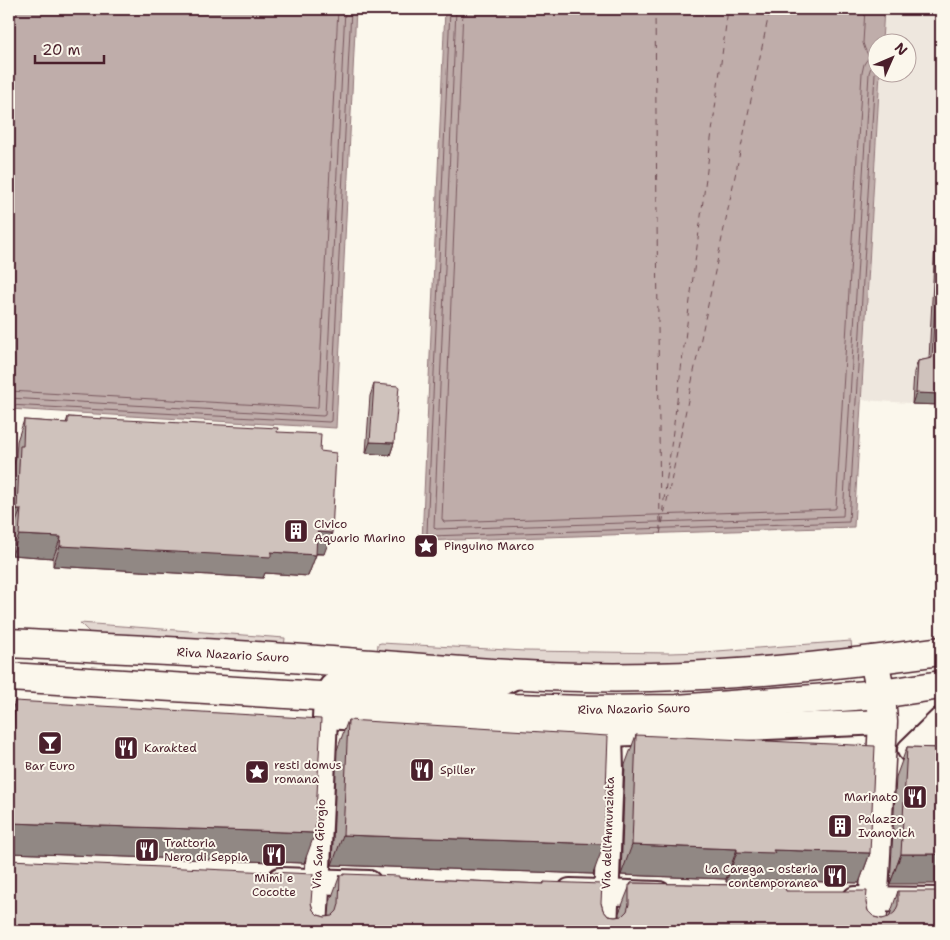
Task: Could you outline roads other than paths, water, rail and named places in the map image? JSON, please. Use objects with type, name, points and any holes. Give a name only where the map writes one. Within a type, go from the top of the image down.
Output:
[{"type":"main road","name":"Riva Nazario Sauro","points":[[9,643],[333,661],[517,675],[581,677],[652,677],[767,671],[941,651]]},
{"type":"main road","points":[[872,931],[883,722],[881,694],[874,660]]},
{"type":"main road","name":"Riva Nazario Sauro","points":[[9,677],[326,706],[587,710],[677,709],[881,694],[940,708]]},
{"type":"street","name":"Riva Nazario Sauro","points":[[517,675],[497,685],[481,688],[347,680],[337,682],[330,689],[326,706],[610,734],[883,722]]},
{"type":"street","name":"Via San Giorgio","points":[[315,931],[326,706]]},
{"type":"street","points":[[940,708],[902,755],[941,752]]},
{"type":"street","name":"Via dell'Annunziata","points":[[605,931],[611,770],[610,734]]},
{"type":"street","points":[[261,879],[387,884]]},
{"type":"street","points":[[546,890],[682,894]]},
{"type":"street","points":[[836,899],[941,900]]},
{"type":"water","points":[[9,9],[356,9],[336,428],[9,409]]},
{"type":"water","points":[[445,9],[884,9],[883,32],[868,32],[868,82],[879,82],[854,527],[422,541]]},
{"type":"place","name":"Civico Aquario Marino","points":[[296,531]]},
{"type":"place","name":"Pinguino Marco","points":[[426,546]]},
{"type":"place","name":"Bar Euro","points":[[50,743]]},
{"type":"place","name":"Karakted","points":[[126,748]]},
{"type":"place","name":"Spiller","points":[[422,770]]},
{"type":"place","name":"resti domus romana","points":[[257,772]]},
{"type":"place","name":"Marinato","points":[[915,797]]},
{"type":"place","name":"Palazzo Ivanovich","points":[[840,826]]},
{"type":"place","name":"Trattoria Nero di Seppia","points":[[147,850]]},
{"type":"place","name":"Mimi e Cocotte","points":[[274,855]]},
{"type":"place","name":"La Carega - osteria contemporanea","points":[[835,876]]}]
